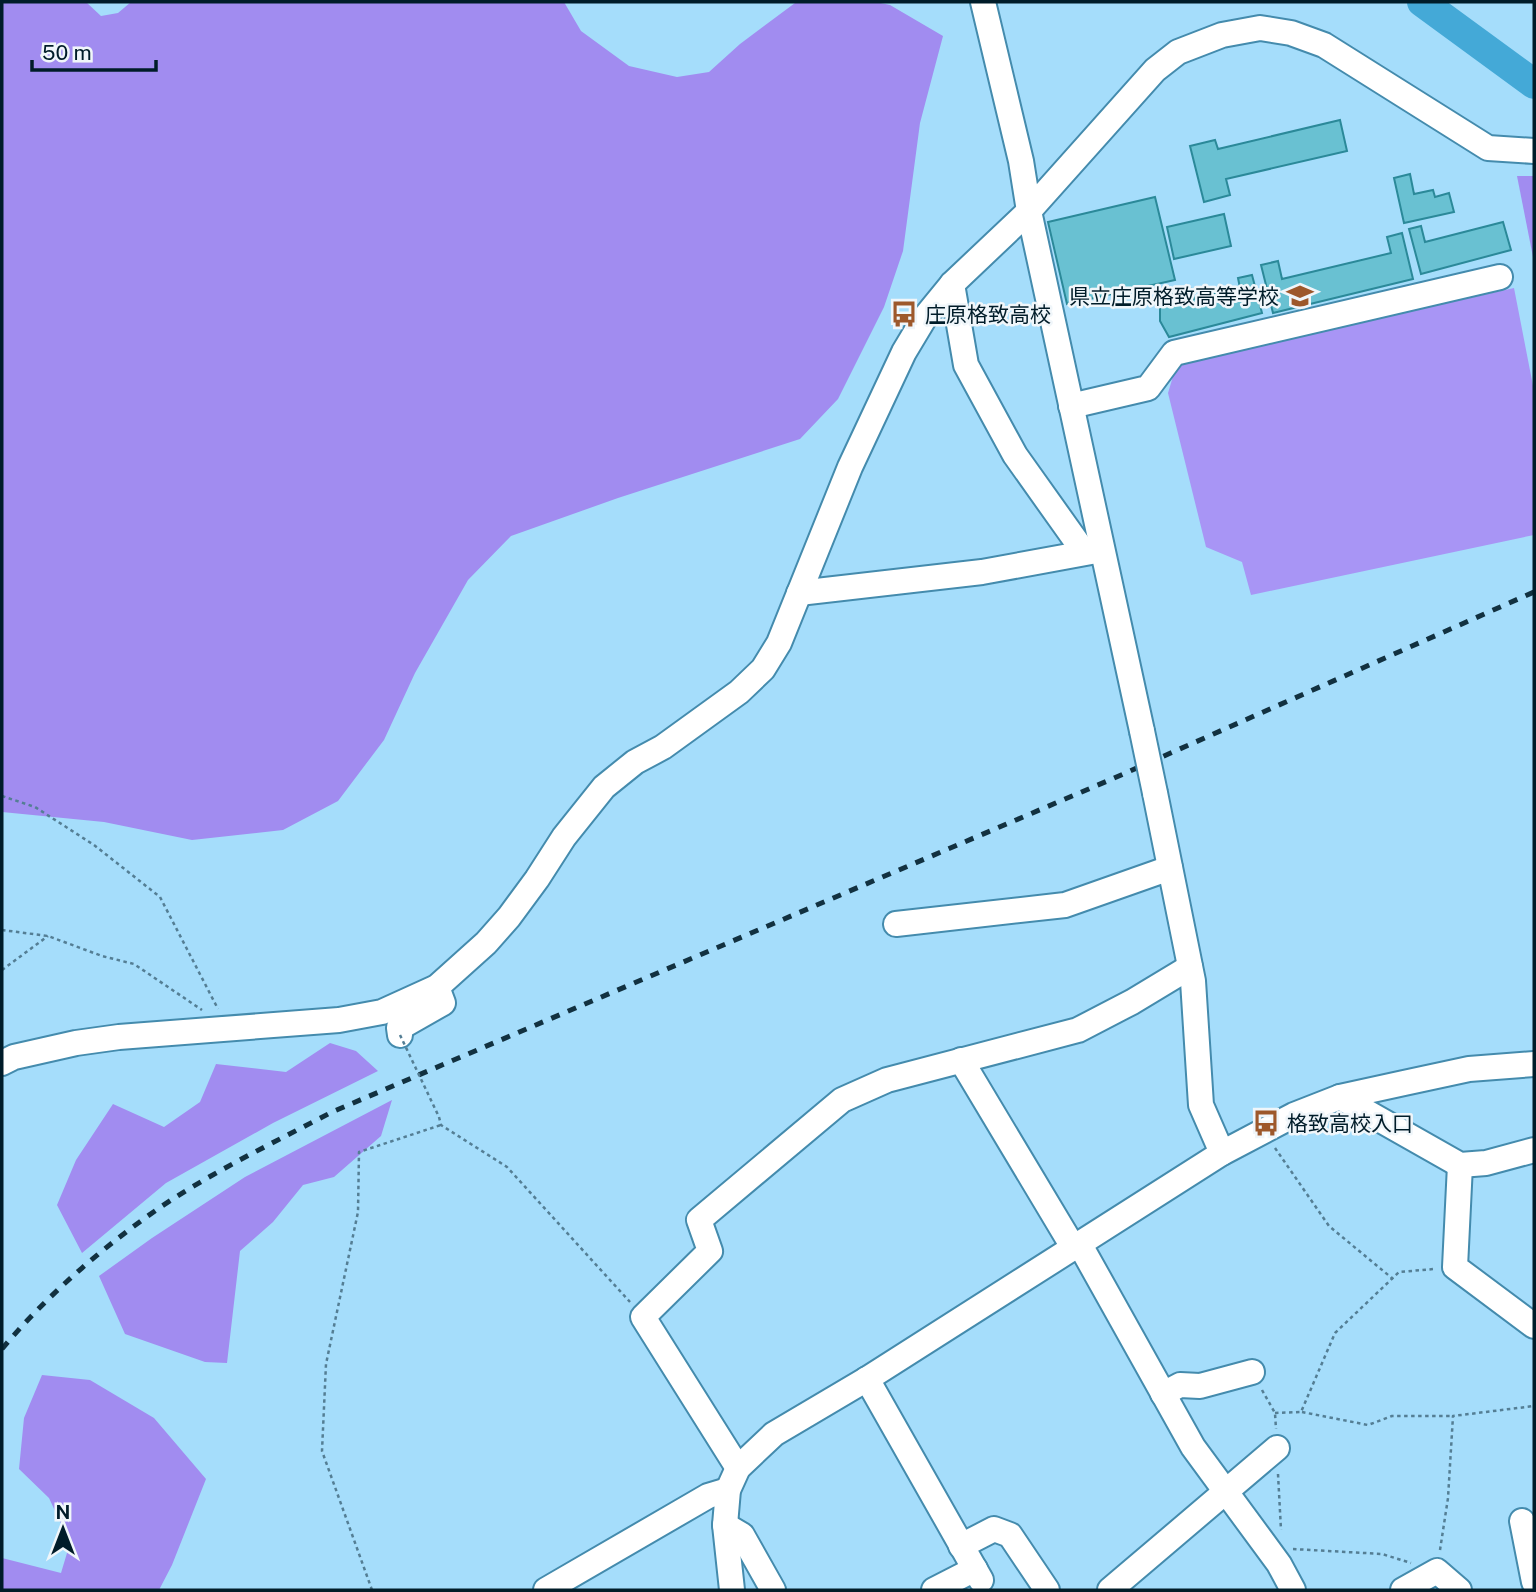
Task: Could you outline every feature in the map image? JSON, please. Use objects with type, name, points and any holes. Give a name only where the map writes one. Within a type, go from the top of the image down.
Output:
[{"type":"street","points":[[983,2],[1021,161],[1029,211],[1071,406],[1093,551],[1142,731],[1190,967],[1202,1105],[1222,1153]]},
{"type":"street","points":[[2,1063],[14,1057],[76,1043],[339,1020],[382,1012],[437,987],[486,943],[509,917],[564,837],[604,787],[635,762],[663,747],[739,692],[762,669],[779,643],[850,467],[904,352],[925,317],[952,284],[1029,211],[1155,70],[1178,52],[1222,35],[1260,28],[1291,33],[1324,45],[1488,148],[1534,151]]},
{"type":"street","points":[[1071,406],[1148,388],[1174,353],[1500,277]]},
{"type":"street","points":[[952,284],[966,365],[1015,455],[1093,551]]},
{"type":"street","points":[[799,593],[982,572],[1093,551]]},
{"type":"street","points":[[896,924],[1065,905],[1170,868]]},
{"type":"street","points":[[738,1468],[643,1317],[710,1251],[699,1220],[842,1100],[887,1080],[1078,1030],[1190,967]]},
{"type":"street","points":[[400,1035],[399,1028],[443,1003],[437,987]]},
{"type":"street","points":[[961,1060],[1076,1245],[1193,1447],[1279,1564],[1293,1590]]},
{"type":"street","points":[[732,1590],[725,1525],[728,1490],[738,1468],[774,1433],[867,1379],[1222,1153],[1294,1115],[1340,1097],[1469,1069],[1534,1064]]},
{"type":"street","points":[[1340,1097],[1460,1165],[1486,1163],[1534,1150]]},
{"type":"street","points":[[1460,1165],[1455,1267],[1534,1326]]},
{"type":"street","points":[[1163,1394],[1181,1385],[1200,1386],[1252,1372]]},
{"type":"street","points":[[867,1379],[978,1575],[934,1590]]},
{"type":"street","points":[[1110,1590],[1277,1448]]},
{"type":"street","points":[[546,1590],[708,1496],[728,1490]]},
{"type":"street","points":[[1522,1521],[1534,1582]]},
{"type":"street","points":[[725,1525],[742,1535],[773,1590]]},
{"type":"street","points":[[961,1546],[994,1529],[1010,1535],[1047,1590]]},
{"type":"street","points":[[1403,1590],[1437,1571],[1459,1590]]},
{"type":"path","points":[[2,796],[35,807],[94,845],[160,897],[228,1028]]},
{"type":"path","points":[[2,930],[48,936],[102,956],[134,964],[228,1028]]},
{"type":"path","points":[[2,970],[48,936]]},
{"type":"path","points":[[400,1035],[441,1125],[507,1167],[643,1317]]},
{"type":"path","points":[[372,1590],[323,1451],[326,1364],[358,1212],[359,1152],[441,1125]]},
{"type":"path","points":[[1263,1131],[1329,1226],[1393,1279]]},
{"type":"path","points":[[1301,1412],[1335,1333],[1399,1272],[1455,1267]]},
{"type":"path","points":[[1275,1413],[1301,1412],[1368,1425],[1392,1416],[1453,1416],[1534,1406]]},
{"type":"path","points":[[1282,1549],[1382,1554],[1437,1571],[1448,1498],[1453,1416]]},
{"type":"shaded area","points":[[2,2],[86,2],[101,16],[118,13],[131,2],[564,2],[581,31],[629,66],[677,77],[709,72],[740,44],[795,3],[801,2],[876,2],[890,5],[943,36],[920,123],[903,251],[884,307],[838,399],[800,439],[511,536],[468,580],[415,673],[384,740],[338,801],[283,830],[192,840],[104,822],[2,812]]},
{"type":"shaded area","points":[[1517,176],[1534,176],[1534,262]]},
{"type":"shaded area","points":[[1514,288],[1534,391],[1534,535],[1251,595],[1242,562],[1206,547],[1168,393],[1177,363]]},
{"type":"shaded area","points":[[330,1043],[356,1051],[378,1071],[273,1123],[166,1183],[82,1253],[57,1205],[76,1160],[113,1104],[164,1127],[200,1102],[216,1064],[286,1072]]},
{"type":"shaded area","points":[[392,1100],[381,1136],[334,1177],[303,1185],[273,1222],[240,1251],[227,1363],[205,1362],[125,1334],[99,1276],[245,1177]]},
{"type":"shaded area","points":[[42,1375],[90,1380],[154,1418],[206,1479],[172,1565],[159,1590],[2,1590],[2,1558],[61,1573],[70,1543],[49,1498],[19,1469],[24,1418]]},
{"type":"building","points":[[1340,120],[1347,151],[1226,179],[1230,195],[1204,202],[1190,146],[1215,140],[1218,149]]},
{"type":"building","points":[[1410,174],[1414,194],[1433,190],[1435,197],[1449,193],[1454,212],[1404,223],[1394,178]]},
{"type":"building","points":[[1155,197],[1175,280],[1067,304],[1048,222]]},
{"type":"building","points":[[1224,214],[1231,246],[1174,259],[1167,227]]},
{"type":"building","points":[[1503,222],[1511,250],[1421,274],[1409,229],[1421,226],[1425,242]]},
{"type":"building","points":[[1402,233],[1413,279],[1273,313],[1261,265],[1278,261],[1282,279],[1391,253],[1387,237]]},
{"type":"building","points":[[1252,275],[1262,313],[1169,337],[1160,321],[1160,307],[1169,303],[1167,295],[1191,289],[1194,299],[1240,288],[1238,278]]},
{"type":"waterway","points":[[1422,2],[1534,84]]},
{"type":"railway","points":[[2,1349],[57,1291],[140,1221],[203,1180],[332,1112],[1112,779],[1534,592]]},
{"type":"place","name":"県立庄原格致高等学校","points":[[1300,296]]},
{"type":"place","name":"庄原格致高校","points":[[904,314]]},
{"type":"place","name":"格致高校入口","points":[[1266,1123]]}]
